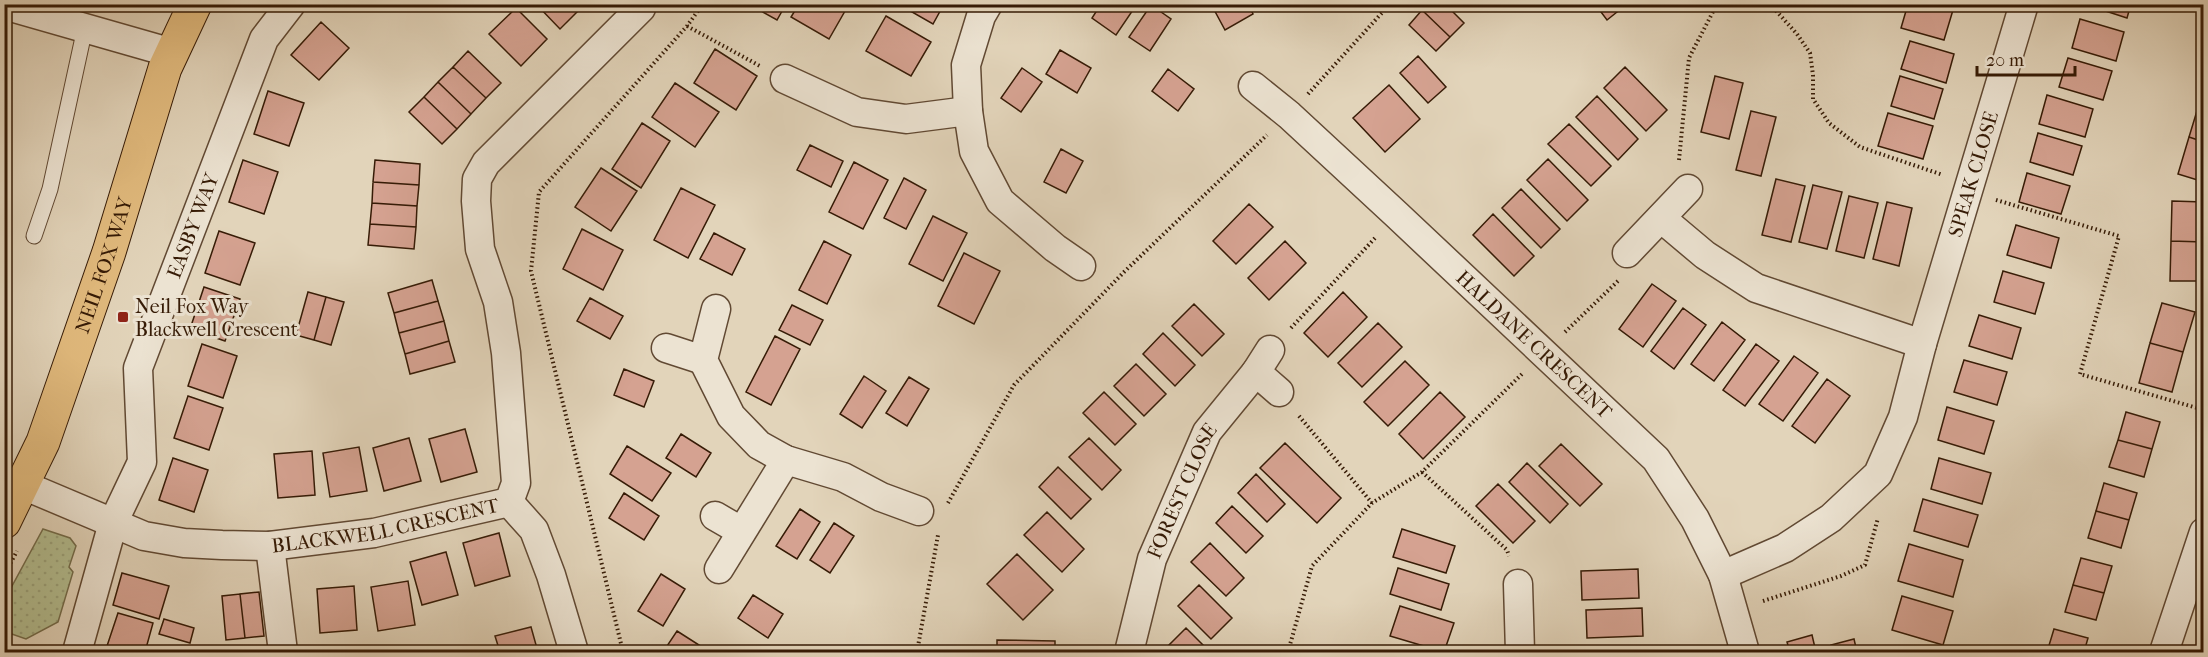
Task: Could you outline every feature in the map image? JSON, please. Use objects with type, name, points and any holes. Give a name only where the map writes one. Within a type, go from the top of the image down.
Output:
[{"type":"main road","name":"NEIL FOX WAY","points":[[4,522],[43,442],[109,252],[165,68],[195,4]]},
{"type":"street","name":"EASBY WAY","points":[[77,652],[113,523],[142,462],[138,368],[264,39],[291,4]]},
{"type":"street","points":[[988,4],[981,16],[966,65],[968,111],[974,151],[1000,201],[1055,248],[1081,266]]},
{"type":"street","name":"SPEAK CLOSE","points":[[1723,575],[1785,548],[1832,518],[1878,474],[1903,417],[1922,344],[2024,4]]},
{"type":"street","points":[[4,5],[172,53]]},
{"type":"street","name":"BLACKWELL CRESCENT","points":[[23,485],[144,536],[184,543],[270,546],[374,533],[509,502],[516,483],[506,353],[498,302],[480,249],[476,201],[477,179],[486,163],[641,6]]},
{"type":"street","points":[[785,79],[857,112],[906,119],[968,111]]},
{"type":"street","name":"HALDANE CRESCENT","points":[[1253,86],[1289,115],[1656,459],[1695,519],[1723,575],[1742,641]]},
{"type":"street","points":[[1627,253],[1688,189]]},
{"type":"street","points":[[1660,218],[1705,255],[1756,288],[1922,344]]},
{"type":"street","points":[[716,309],[703,360],[731,416],[759,445],[786,460],[843,477],[929,518]]},
{"type":"street","points":[[666,348],[703,360]]},
{"type":"street","points":[[1263,361],[1279,392]]},
{"type":"street","name":"FOREST CLOSE","points":[[1129,652],[1152,559],[1207,432],[1263,361]]},
{"type":"street","points":[[719,569],[786,460]]},
{"type":"street","points":[[509,502],[534,530],[551,575],[574,652]]},
{"type":"street","points":[[716,516],[741,531]]},
{"type":"street","points":[[2164,652],[2204,532]]},
{"type":"street","points":[[270,546],[283,652]]},
{"type":"street","points":[[1518,584],[1520,652]]},
{"type":"lane","points":[[34,236],[50,189],[86,28]]},
{"type":"path","points":[[622,652],[531,271],[539,192],[687,26],[703,4]]},
{"type":"path","points":[[948,503],[1014,385],[1124,272],[1289,115],[1389,4]]},
{"type":"path","points":[[1770,4],[1797,34],[1810,53],[1813,99],[1829,123],[1860,147],[1968,188],[2119,236],[2079,374],[2204,410]]},
{"type":"path","points":[[1688,189],[1679,163],[1689,58],[1715,5]]},
{"type":"path","points":[[687,26],[785,79]]},
{"type":"path","points":[[1263,361],[1397,215]]},
{"type":"path","points":[[1288,652],[1312,566],[1372,503],[1422,471],[1629,269],[1627,253]]},
{"type":"path","points":[[1279,392],[1372,503]]},
{"type":"path","points":[[1422,471],[1508,550],[1518,584]]},
{"type":"path","points":[[1742,641],[1763,601],[1841,576],[1865,565],[1886,488],[1878,474]]},
{"type":"path","points":[[917,652],[929,518]]},
{"type":"green space","points":[[43,529],[70,538],[76,546],[69,567],[73,572],[58,622],[26,639],[6,632],[5,635],[5,599]]},
{"type":"building","points":[[536,4],[585,4],[560,29]]},
{"type":"building","points":[[755,4],[786,4],[777,20],[754,7]]},
{"type":"building","points":[[799,4],[849,4],[829,39],[791,17]]},
{"type":"building","points":[[898,4],[944,4],[933,24]]},
{"type":"building","points":[[1101,4],[1137,4],[1116,35],[1092,18]]},
{"type":"building","points":[[1211,4],[1248,4],[1253,14],[1225,30]]},
{"type":"building","points":[[1428,4],[1445,4],[1464,23],[1450,37],[1422,10]]},
{"type":"building","points":[[1595,4],[1627,4],[1607,20]]},
{"type":"building","points":[[1908,4],[1934,4],[1953,10],[1944,40],[1901,28]]},
{"type":"building","points":[[2084,4],[2131,4],[2127,18]]},
{"type":"building","points":[[1151,5],[1171,19],[1150,51],[1129,37]]},
{"type":"building","points":[[516,8],[547,39],[521,66],[489,34]]},
{"type":"building","points":[[1422,10],[1450,37],[1436,51],[1409,25]]},
{"type":"building","points":[[886,16],[931,42],[911,76],[866,51]]},
{"type":"building","points":[[2080,19],[2124,32],[2116,61],[2072,48]]},
{"type":"building","points":[[321,22],[349,48],[319,80],[291,55]]},
{"type":"building","points":[[1910,41],[1954,54],[1946,83],[1901,69]]},
{"type":"building","points":[[715,49],[757,76],[736,110],[694,83]]},
{"type":"building","points":[[1060,50],[1091,68],[1077,93],[1046,74]]},
{"type":"building","points":[[468,51],[501,83],[486,98],[453,67]]},
{"type":"building","points":[[1418,56],[1446,87],[1428,103],[1400,73]]},
{"type":"building","points":[[2068,58],[2112,71],[2103,100],[2059,87]]},
{"type":"building","points":[[453,67],[486,98],[471,114],[438,82]]},
{"type":"building","points":[[1625,67],[1667,110],[1646,131],[1604,88]]},
{"type":"building","points":[[1022,68],[1042,82],[1021,112],[1001,98]]},
{"type":"building","points":[[1168,69],[1194,89],[1178,111],[1152,91]]},
{"type":"building","points":[[1715,76],[1743,83],[1729,139],[1701,132]]},
{"type":"building","points":[[1900,76],[1943,89],[1934,119],[1891,106]]},
{"type":"building","points":[[438,82],[471,114],[457,129],[424,97]]},
{"type":"building","points":[[675,83],[719,112],[695,147],[652,117]]},
{"type":"building","points":[[1389,85],[1420,119],[1385,152],[1353,118]]},
{"type":"building","points":[[268,91],[304,103],[289,146],[254,134]]},
{"type":"building","points":[[2047,95],[2093,109],[2085,137],[2039,124]]},
{"type":"building","points":[[1597,96],[1638,139],[1618,160],[1576,117]]},
{"type":"building","points":[[424,97],[457,129],[442,144],[409,112]]},
{"type":"building","points":[[2200,101],[2204,102],[2204,142],[2189,137]]},
{"type":"building","points":[[1751,111],[1776,117],[1761,176],[1736,170]]},
{"type":"building","points":[[1888,113],[1933,126],[1923,159],[1878,146]]},
{"type":"building","points":[[642,123],[670,141],[641,188],[612,169]]},
{"type":"building","points":[[1569,124],[1611,166],[1591,186],[1548,144]]},
{"type":"building","points":[[2038,133],[2082,146],[2073,175],[2030,162]]},
{"type":"building","points":[[2189,137],[2204,142],[2204,182],[2178,174]]},
{"type":"building","points":[[810,145],[843,161],[831,187],[797,170]]},
{"type":"building","points":[[1061,149],[1083,161],[1066,193],[1044,182]]},
{"type":"building","points":[[1548,159],[1588,200],[1567,221],[1527,180]]},
{"type":"building","points":[[243,160],[278,172],[264,214],[229,202]]},
{"type":"building","points":[[375,160],[420,164],[419,185],[373,182]]},
{"type":"building","points":[[854,162],[888,180],[863,229],[829,212]]},
{"type":"building","points":[[601,168],[637,191],[611,231],[575,207]]},
{"type":"building","points":[[2027,173],[2070,186],[2061,214],[2019,202]]},
{"type":"building","points":[[904,178],[926,190],[906,229],[884,218]]},
{"type":"building","points":[[1776,179],[1805,186],[1791,242],[1762,235]]},
{"type":"building","points":[[373,182],[419,185],[417,206],[372,203]]},
{"type":"building","points":[[1813,185],[1842,192],[1827,249],[1799,242]]},
{"type":"building","points":[[681,188],[715,205],[688,258],[654,240]]},
{"type":"building","points":[[1521,189],[1560,229],[1541,248],[1502,208]]},
{"type":"building","points":[[1849,196],[1878,203],[1864,258],[1836,251]]},
{"type":"building","points":[[2172,201],[2204,202],[2204,242],[2171,241]]},
{"type":"building","points":[[1887,202],[1912,208],[1899,266],[1873,259]]},
{"type":"building","points":[[372,203],[417,206],[416,227],[370,224]]},
{"type":"building","points":[[1249,204],[1273,227],[1236,264],[1213,241]]},
{"type":"building","points":[[1493,214],[1534,256],[1514,276],[1473,235]]},
{"type":"building","points":[[933,216],[967,233],[943,281],[909,264]]},
{"type":"building","points":[[370,224],[416,227],[414,249],[368,245]]},
{"type":"building","points":[[2016,225],[2059,238],[2051,268],[2007,255]]},
{"type":"building","points":[[582,229],[623,250],[603,290],[563,269]]},
{"type":"building","points":[[219,231],[255,243],[240,285],[205,273]]},
{"type":"building","points":[[714,233],[745,249],[732,275],[700,259]]},
{"type":"building","points":[[824,241],[851,255],[827,304],[799,290]]},
{"type":"building","points":[[1285,241],[1306,263],[1269,300],[1248,278]]},
{"type":"building","points":[[2171,241],[2204,242],[2203,281],[2170,281]]},
{"type":"building","points":[[964,253],[1000,271],[974,324],[938,306]]},
{"type":"building","points":[[2003,271],[2044,283],[2035,314],[1994,302]]},
{"type":"building","points":[[432,280],[438,301],[394,313],[388,293]]},
{"type":"building","points":[[1652,284],[1676,301],[1643,347],[1619,329]]},
{"type":"building","points":[[204,287],[240,299],[225,341],[190,329]]},
{"type":"building","points":[[308,292],[326,297],[314,340],[296,335]]},
{"type":"building","points":[[1343,292],[1367,317],[1328,357],[1304,333]]},
{"type":"building","points":[[326,297],[344,302],[331,345],[314,340]]},
{"type":"building","points":[[590,298],[623,316],[610,339],[577,321]]},
{"type":"building","points":[[438,301],[444,321],[399,333],[394,313]]},
{"type":"building","points":[[2162,303],[2195,312],[2183,352],[2150,343]]},
{"type":"building","points":[[1194,304],[1224,334],[1202,356],[1172,326]]},
{"type":"building","points":[[792,305],[823,320],[810,345],[779,330]]},
{"type":"building","points":[[1683,308],[1706,325],[1674,369],[1651,351]]},
{"type":"building","points":[[1979,315],[2021,328],[2012,359],[1969,346]]},
{"type":"building","points":[[444,321],[449,341],[405,354],[399,333]]},
{"type":"building","points":[[1722,322],[1745,340],[1714,381],[1691,364]]},
{"type":"building","points":[[1378,323],[1402,347],[1362,387],[1338,363]]},
{"type":"building","points":[[1163,333],[1195,365],[1175,386],[1143,354]]},
{"type":"building","points":[[775,336],[800,349],[771,405],[746,392]]},
{"type":"building","points":[[449,341],[455,362],[410,374],[405,354]]},
{"type":"building","points":[[2150,343],[2183,352],[2172,392],[2139,383]]},
{"type":"building","points":[[202,344],[237,356],[223,398],[188,386]]},
{"type":"building","points":[[1756,344],[1779,361],[1745,406],[1723,390]]},
{"type":"building","points":[[1794,356],[1818,373],[1783,421],[1759,404]]},
{"type":"building","points":[[1964,360],[2007,372],[1997,405],[1954,392]]},
{"type":"building","points":[[1405,361],[1429,385],[1388,426],[1364,402]]},
{"type":"building","points":[[1136,364],[1166,394],[1144,416],[1114,386]]},
{"type":"building","points":[[624,369],[654,381],[644,407],[614,395]]},
{"type":"building","points":[[864,376],[886,391],[862,428],[840,414]]},
{"type":"building","points":[[909,377],[929,389],[907,426],[886,413]]},
{"type":"building","points":[[1827,379],[1850,396],[1815,443],[1792,426]]},
{"type":"building","points":[[1104,392],[1136,424],[1115,445],[1083,413]]},
{"type":"building","points":[[1440,392],[1465,417],[1423,459],[1399,434]]},
{"type":"building","points":[[188,396],[223,408],[209,450],[174,438]]},
{"type":"building","points":[[1947,407],[1994,421],[1984,454],[1938,440]]},
{"type":"building","points":[[2126,412],[2160,422],[2152,449],[2118,440]]},
{"type":"building","points":[[465,429],[477,472],[441,482],[429,439]]},
{"type":"building","points":[[681,434],[711,453],[696,477],[666,458]]},
{"type":"building","points":[[409,438],[421,481],[384,491],[373,448]]},
{"type":"building","points":[[1089,438],[1121,470],[1102,490],[1069,457]]},
{"type":"building","points":[[2118,440],[2152,449],[2144,477],[2109,467]]},
{"type":"building","points":[[1285,443],[1341,498],[1317,523],[1260,468]]},
{"type":"building","points":[[1561,444],[1602,484],[1580,506],[1539,466]]},
{"type":"building","points":[[627,446],[671,473],[652,501],[610,474]]},
{"type":"building","points":[[359,447],[367,491],[330,497],[323,453]]},
{"type":"building","points":[[312,451],[315,495],[278,498],[274,454]]},
{"type":"building","points":[[173,458],[208,470],[194,512],[159,500]]},
{"type":"building","points":[[1939,458],[1991,473],[1982,504],[1931,489]]},
{"type":"building","points":[[1527,463],[1568,504],[1550,523],[1509,482]]},
{"type":"building","points":[[1058,467],[1091,499],[1071,519],[1039,487]]},
{"type":"building","points":[[1256,474],[1285,504],[1267,522],[1238,493]]},
{"type":"building","points":[[2104,483],[2137,493],[2129,520],[2096,511]]},
{"type":"building","points":[[1498,484],[1535,521],[1513,543],[1476,506]]},
{"type":"building","points":[[624,493],[659,516],[644,540],[609,518]]},
{"type":"building","points":[[1923,499],[1978,515],[1968,547],[1914,531]]},
{"type":"building","points":[[1232,506],[1263,536],[1246,553],[1216,523]]},
{"type":"building","points":[[800,509],[820,522],[797,559],[776,546]]},
{"type":"building","points":[[2096,511],[2129,520],[2121,548],[2088,538]]},
{"type":"building","points":[[1047,512],[1084,549],[1062,572],[1024,535]]},
{"type":"building","points":[[834,523],[854,536],[830,573],[810,560]]},
{"type":"building","points":[[1402,529],[1455,546],[1446,573],[1393,557]]},
{"type":"building","points":[[499,533],[510,576],[475,586],[463,543]]},
{"type":"building","points":[[1210,543],[1244,578],[1226,596],[1191,562]]},
{"type":"building","points":[[1909,544],[1963,560],[1953,597],[1898,581]]},
{"type":"building","points":[[446,552],[458,595],[422,605],[410,562]]},
{"type":"building","points":[[1017,554],[1053,590],[1023,620],[987,584]]},
{"type":"building","points":[[2081,558],[2112,566],[2104,593],[2073,585]]},
{"type":"building","points":[[1398,568],[1449,584],[1441,610],[1390,594]]},
{"type":"building","points":[[1638,569],[1639,598],[1582,600],[1581,571]]},
{"type":"building","points":[[122,573],[169,586],[159,619],[113,605]]},
{"type":"building","points":[[661,574],[685,589],[663,626],[638,611]]},
{"type":"building","points":[[408,581],[415,625],[378,631],[371,587]]},
{"type":"building","points":[[1199,585],[1232,618],[1211,639],[1178,606]]},
{"type":"building","points":[[2073,585],[2104,593],[2096,620],[2065,612]]},
{"type":"building","points":[[354,586],[357,630],[320,633],[317,589]]},
{"type":"building","points":[[259,592],[264,636],[245,638],[240,594]]},
{"type":"building","points":[[240,594],[245,638],[226,640],[222,596]]},
{"type":"building","points":[[753,595],[783,614],[768,638],[738,618]]},
{"type":"building","points":[[1902,596],[1953,611],[1943,645],[1892,630]]},
{"type":"building","points":[[1400,606],[1454,623],[1444,652],[1390,636]]},
{"type":"building","points":[[1642,608],[1643,636],[1587,638],[1586,610]]},
{"type":"building","points":[[118,613],[153,623],[145,652],[105,652]]},
{"type":"building","points":[[164,619],[194,628],[190,643],[159,634]]},
{"type":"building","points":[[531,627],[538,652],[500,652],[495,636]]},
{"type":"building","points":[[1186,628],[1210,652],[1171,652],[1166,648]]},
{"type":"building","points":[[2054,629],[2088,638],[2084,652],[2047,652]]},
{"type":"building","points":[[677,631],[710,652],[663,652]]},
{"type":"building","points":[[1812,635],[1816,652],[1790,652],[1787,642]]},
{"type":"building","points":[[1854,639],[1857,652],[1833,652],[1831,645]]},
{"type":"building","points":[[997,640],[1055,641],[1055,652],[997,652]]},
{"type":"building","points":[[1648,646],[1648,652],[1588,652],[1588,648]]},
{"type":"place","name":"Neil Fox Way Blackwell Crescent","points":[[123,317]]}]
